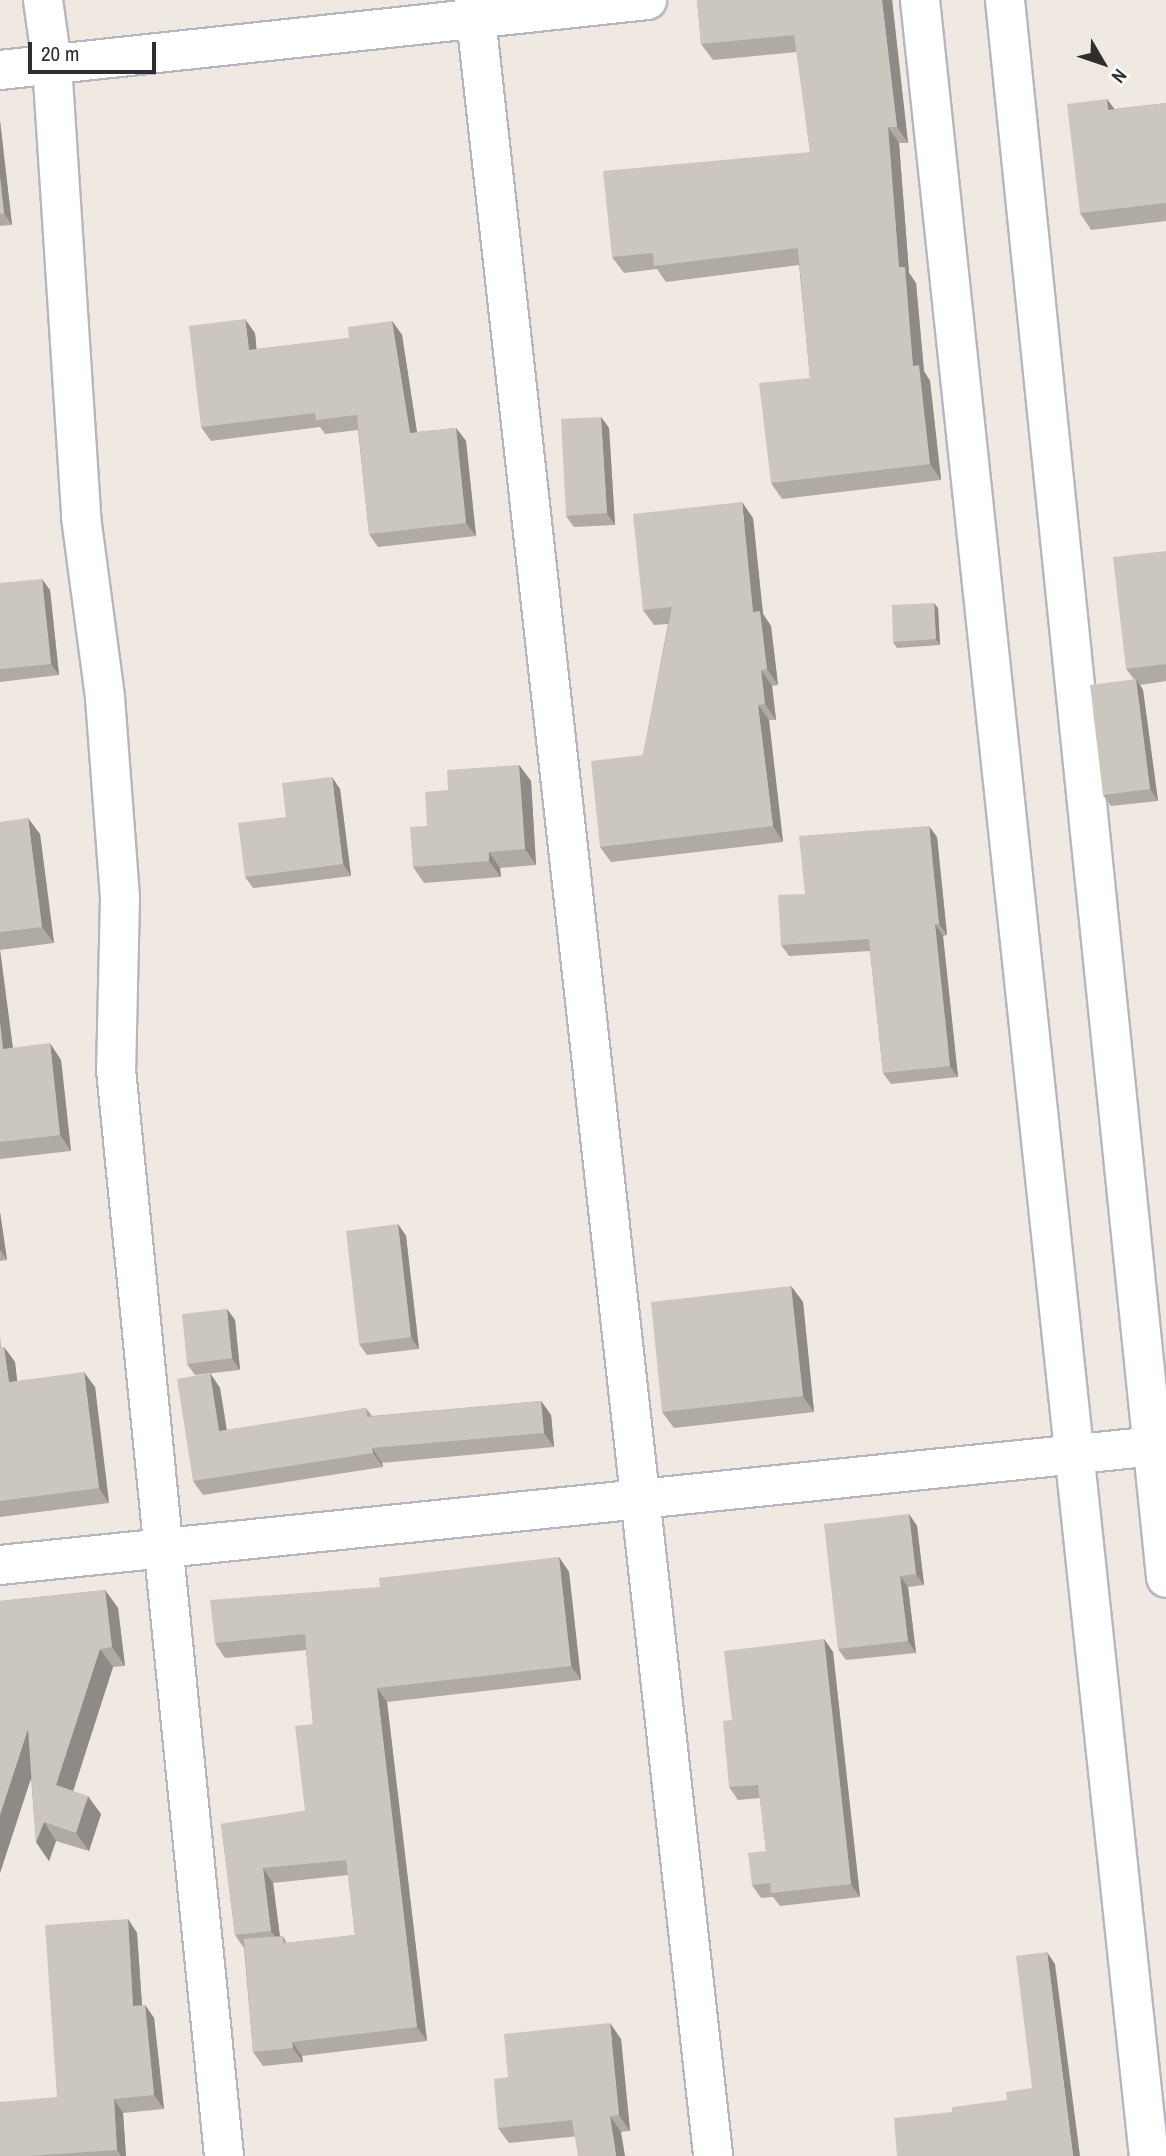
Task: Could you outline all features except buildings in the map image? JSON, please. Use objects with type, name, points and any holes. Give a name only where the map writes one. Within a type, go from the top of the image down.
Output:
[{"type":"street","points":[[43,0],[52,64],[81,517],[104,698],[120,898],[116,1070],[224,2156]]},
{"type":"street","points":[[0,70],[475,9],[647,0]]},
{"type":"street","points":[[920,0],[1149,2156]]},
{"type":"street","points":[[1005,0],[1159,1446],[1166,1578]]},
{"type":"street","points":[[475,9],[713,2156]]},
{"type":"street","points":[[0,1565],[1159,1446]]}]
